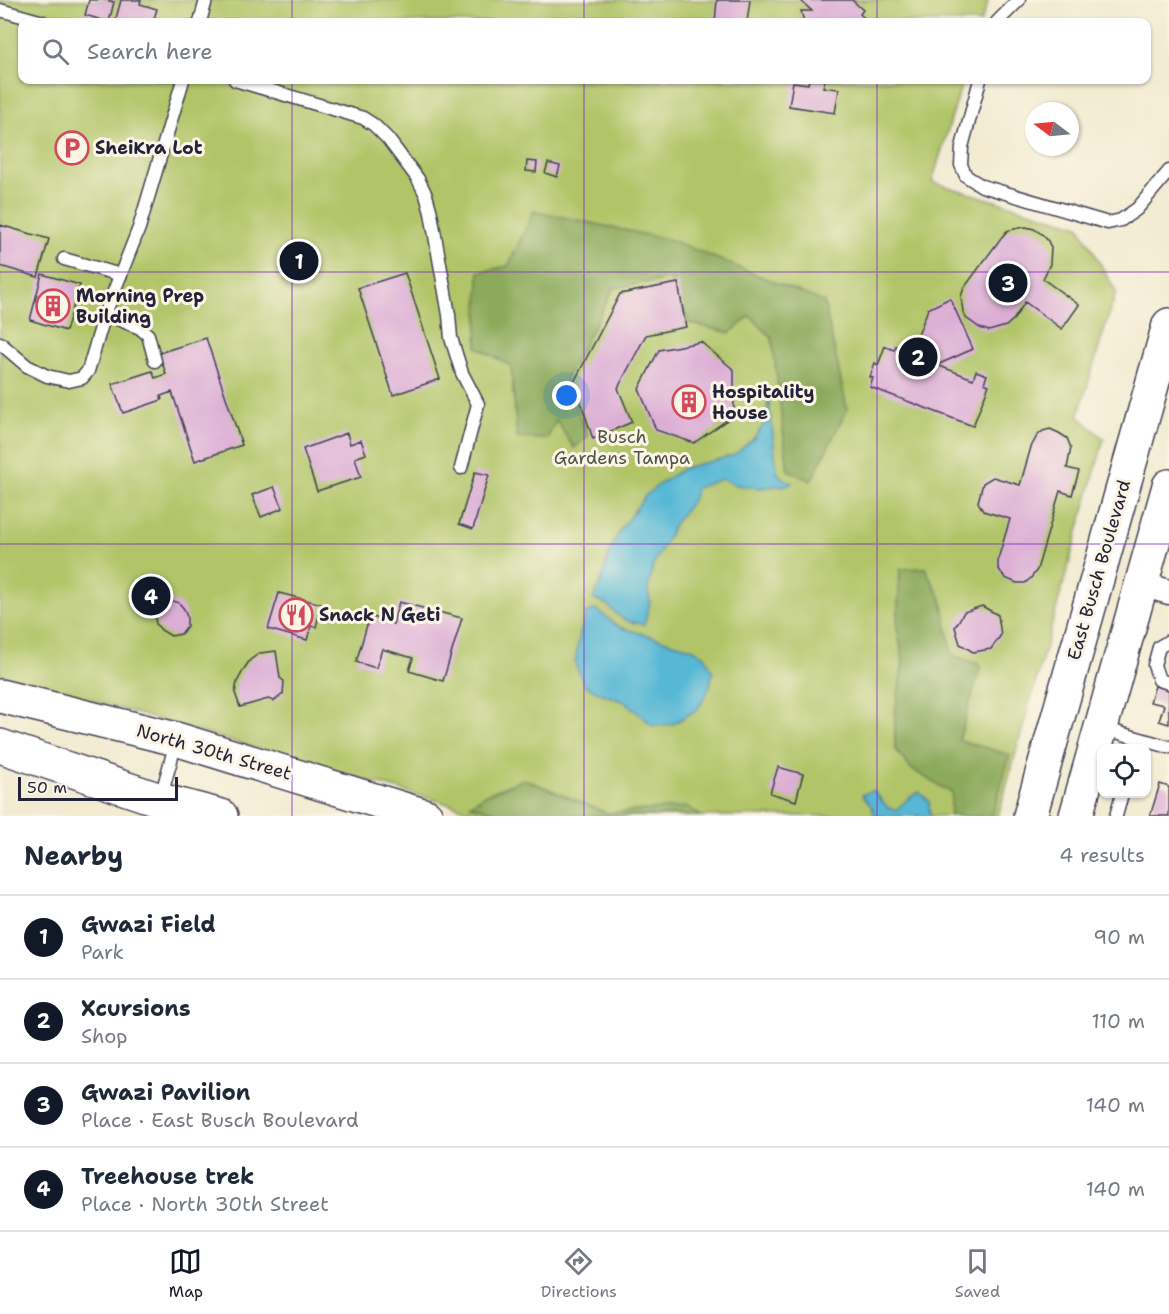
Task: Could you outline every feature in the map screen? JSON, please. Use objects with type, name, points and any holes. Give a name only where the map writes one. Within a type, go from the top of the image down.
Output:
[{"type":"main road","points":[[1155,588],[1126,569],[1124,551],[1129,504],[1166,335]]},
{"type":"main road","name":"East Busch Boulevard","points":[[1030,816],[1166,335]]},
{"type":"main road","points":[[1077,816],[1095,767],[1101,728],[1155,588],[1166,504]]},
{"type":"main road","name":"North 30th Street","points":[[0,696],[176,739],[426,816]]},
{"type":"main road","points":[[0,746],[159,804],[220,816]]},
{"type":"lane","points":[[201,18],[206,0]]},
{"type":"lane","points":[[1001,18],[1019,0]]},
{"type":"lane","points":[[0,9],[30,18]]},
{"type":"lane","points":[[0,343],[27,366],[47,376],[69,381],[82,378],[88,371],[105,314],[139,228],[182,84]]},
{"type":"lane","points":[[248,84],[363,118],[388,139],[418,179],[431,213],[451,338],[462,373],[478,404],[461,468]]},
{"type":"lane","points":[[980,84],[962,147],[961,165],[966,176],[982,186],[1108,223],[1121,220],[1137,210],[1169,171]]},
{"type":"lane","points":[[64,259],[121,275]]},
{"type":"lane","points":[[105,314],[140,328],[148,335],[155,361]]},
{"type":"lane","points":[[1169,641],[1159,647],[1154,665],[1159,680],[1169,683]]},
{"type":"lane","points":[[1101,728],[1169,747]]},
{"type":"lane","points":[[159,804],[176,739]]},
{"type":"lane","points":[[1116,816],[1121,798]]},
{"type":"green space","name":"Busch Gardens Tampa","points":[[0,0],[987,0],[982,18],[18,18],[18,84],[962,84],[932,182],[1079,226],[1116,292],[1078,416],[1104,439],[998,816],[490,816],[0,674]]},
{"type":"green space","points":[[534,211],[671,240],[824,302],[847,409],[811,481],[788,470],[772,338],[750,316],[730,333],[689,323],[670,279],[614,288],[565,380],[588,436],[574,448],[556,420],[547,439],[517,438],[511,366],[477,347],[479,272],[508,266]]},
{"type":"green space","points":[[925,568],[942,601],[952,655],[981,665],[959,740],[1010,755],[992,816],[950,816],[952,793],[911,769],[895,749],[895,714],[903,661],[897,627],[900,569]]},
{"type":"green space","points":[[524,779],[607,813],[688,807],[701,816],[510,816],[470,805],[487,794]]},
{"type":"water","points":[[768,393],[777,471],[781,477],[792,483],[759,488],[737,485],[722,479],[696,488],[692,501],[675,523],[653,566],[648,589],[650,602],[644,625],[625,620],[602,602],[593,600],[611,548],[621,529],[646,495],[684,468],[734,455],[754,438],[767,420]]},
{"type":"water","points":[[596,609],[619,627],[694,649],[705,656],[713,672],[709,689],[698,709],[673,724],[653,726],[625,702],[584,685],[575,663],[586,613]]},
{"type":"water","points":[[873,790],[888,808],[896,810],[919,792],[929,801],[930,816],[875,816],[872,807],[862,795]]},
{"type":"building","points":[[89,0],[114,2],[110,18],[85,15]]},
{"type":"building","points":[[121,0],[141,0],[140,4],[157,9],[154,18],[116,18]]},
{"type":"building","points":[[717,0],[750,0],[748,18],[715,18]]},
{"type":"building","points":[[800,0],[852,0],[863,10],[860,14],[864,18],[803,18],[801,11],[812,11]]},
{"type":"building","points":[[793,84],[824,84],[823,87],[839,89],[835,113],[789,106]]},
{"type":"building","points":[[527,161],[537,162],[536,172],[526,171]]},
{"type":"building","points":[[548,163],[560,166],[557,177],[545,173]]},
{"type":"building","points":[[0,225],[49,239],[38,277],[0,266]]},
{"type":"building","points":[[1026,227],[1043,235],[1051,248],[1050,264],[1043,279],[1079,305],[1062,329],[1025,302],[1014,319],[1006,326],[989,331],[980,328],[966,318],[963,312],[961,296],[964,288],[1007,231]]},
{"type":"building","points":[[405,273],[440,379],[393,395],[358,288]]},
{"type":"building","name":"Morning Prep Building","points":[[42,274],[80,285],[66,331],[30,320]]},
{"type":"building","points":[[678,283],[686,327],[646,335],[618,388],[632,422],[593,439],[574,382],[620,294]]},
{"type":"building","points":[[950,298],[973,349],[937,365],[973,379],[976,371],[987,375],[984,383],[989,385],[973,426],[870,387],[873,378],[870,377],[875,363],[878,365],[885,346],[894,350],[896,346],[912,351],[928,309]]},
{"type":"building","points":[[206,338],[242,445],[195,461],[172,392],[161,396],[162,400],[123,413],[112,384],[152,371],[155,378],[166,374],[159,353]]},
{"type":"building","name":"Hospitality House","points":[[701,342],[734,370],[734,415],[694,443],[656,430],[639,389],[659,350]]},
{"type":"building","points":[[1050,429],[1067,438],[1071,448],[1067,468],[1079,471],[1072,495],[1060,491],[1037,570],[1025,583],[1017,583],[1005,578],[998,568],[998,559],[1010,519],[983,511],[978,502],[983,483],[993,477],[1020,485],[1031,447],[1037,436]]},
{"type":"building","points":[[347,433],[350,444],[361,440],[366,454],[355,458],[361,477],[317,491],[303,449]]},
{"type":"building","points":[[475,472],[489,475],[473,529],[459,524]]},
{"type":"building","points":[[274,487],[283,508],[261,517],[252,495]]},
{"type":"building","name":"Snack N Geti","points":[[279,593],[322,604],[316,627],[311,626],[307,640],[268,629]]},
{"type":"building","points":[[169,600],[179,603],[187,617],[187,626],[181,634],[171,636],[156,624],[154,612],[155,606]]},
{"type":"building","points":[[399,602],[462,618],[443,681],[409,671],[413,658],[382,649],[376,668],[356,662],[368,622],[371,623],[373,617],[393,624]]},
{"type":"building","points":[[982,606],[998,615],[1001,635],[991,649],[973,652],[960,644],[955,627],[964,612]]},
{"type":"building","points":[[276,651],[280,678],[284,681],[283,694],[274,701],[268,699],[240,707],[235,693],[237,682],[244,669],[250,660],[260,653]]},
{"type":"building","points":[[1155,686],[1169,690],[1169,724],[1159,721],[1164,705],[1150,702]]},
{"type":"building","points":[[778,767],[803,774],[796,801],[770,793]]},
{"type":"building","points":[[1160,784],[1169,787],[1169,816],[1150,816]]},
{"type":"place","name":"SheiKra Lot","points":[[72,148]]},
{"type":"place","name":"Gwazi Field","points":[[299,261]]},
{"type":"place","name":"Gwazi Pavilion","points":[[1008,283]]},
{"type":"place","name":"Morning Prep Building","points":[[53,306]]},
{"type":"place","name":"Xcursions","points":[[918,357]]},
{"type":"place","name":"Hospitality House","points":[[689,402]]},
{"type":"place","name":"Treehouse trek","points":[[151,596]]},
{"type":"place","name":"Snack N Geti","points":[[296,615]]}]
